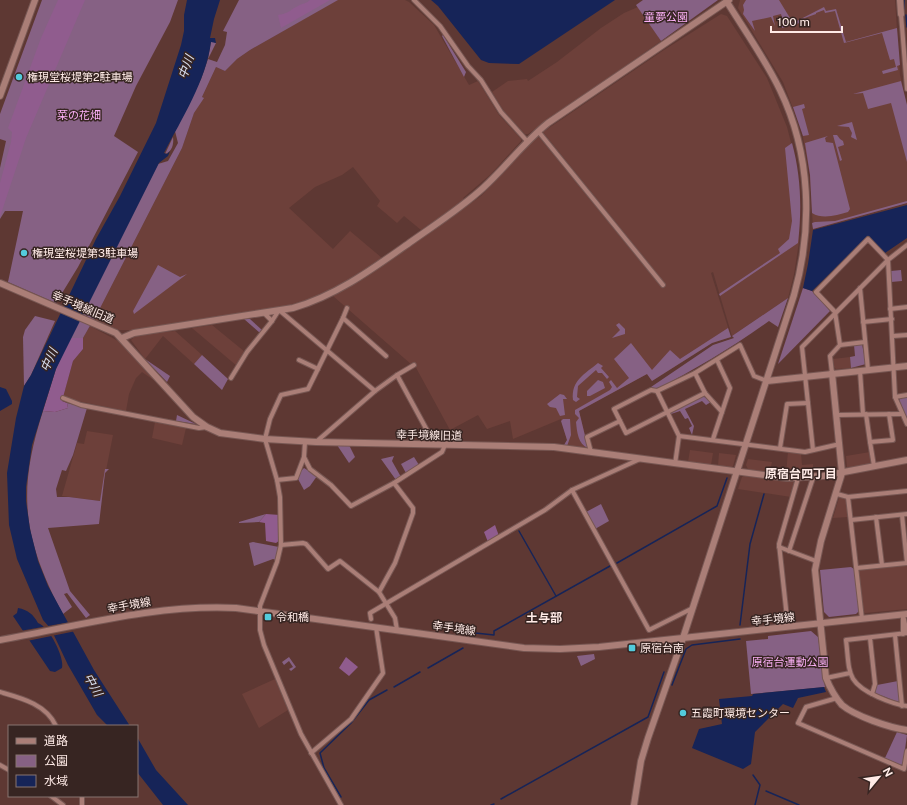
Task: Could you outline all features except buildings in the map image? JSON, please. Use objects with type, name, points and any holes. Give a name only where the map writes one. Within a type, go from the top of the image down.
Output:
[{"type":"street","points":[[0,96],[35,0]]},
{"type":"street","points":[[414,0],[440,26],[468,66],[481,80],[504,117],[527,141]]},
{"type":"street","points":[[900,0],[907,90]]},
{"type":"street","points":[[122,338],[134,333],[279,310],[306,304],[330,294],[381,263],[467,201],[486,184],[538,131],[728,1],[765,63],[784,101],[799,144],[806,185],[806,234],[802,267],[767,381],[745,444],[693,608],[641,761],[634,805]]},
{"type":"street","points":[[538,131],[663,285]]},
{"type":"street","points":[[840,345],[835,312],[816,292],[868,239],[888,260],[896,397],[907,424]]},
{"type":"street","points":[[813,450],[802,347],[888,260],[907,245]]},
{"type":"street","name":"幸手境線旧道","points":[[0,283],[116,333],[193,417],[207,428],[220,433],[265,439],[305,442],[554,447],[737,472],[798,478],[813,478],[907,460]]},
{"type":"street","points":[[860,288],[868,370]]},
{"type":"street","points":[[890,309],[907,307]]},
{"type":"street","points":[[341,805],[311,753],[264,645],[260,630],[259,611],[264,593],[277,562],[281,545],[281,513],[277,480],[265,439],[270,419],[281,395],[308,389],[347,308]]},
{"type":"street","points":[[231,378],[247,352],[279,310]]},
{"type":"street","points":[[279,310],[375,391]]},
{"type":"street","points":[[264,313],[272,321]]},
{"type":"street","points":[[343,318],[386,356]]},
{"type":"street","points":[[863,322],[892,320]]},
{"type":"street","points":[[893,336],[907,334]]},
{"type":"street","points":[[865,342],[840,345],[830,356],[842,473],[816,561],[816,583],[826,678],[843,706],[855,713],[890,726],[907,730]]},
{"type":"street","points":[[705,394],[626,433],[614,409],[651,390],[657,391],[695,373],[740,345],[754,376],[767,381],[907,366]]},
{"type":"street","points":[[299,360],[318,369]]},
{"type":"street","points":[[713,440],[730,388],[717,360]]},
{"type":"street","points":[[316,442],[375,391],[414,365]]},
{"type":"street","points":[[860,371],[865,414],[874,466]]},
{"type":"street","points":[[695,373],[705,394],[722,412]]},
{"type":"street","points":[[397,375],[435,445]]},
{"type":"street","points":[[657,391],[679,436],[675,464]]},
{"type":"street","points":[[896,397],[907,395]]},
{"type":"street","points":[[62,398],[81,405],[199,428],[207,428]]},
{"type":"street","points":[[780,448],[787,404],[808,403]]},
{"type":"street","points":[[870,442],[893,440],[889,414]]},
{"type":"street","points":[[837,415],[902,414]]},
{"type":"street","points":[[590,452],[587,437],[620,421]]},
{"type":"street","points":[[679,436],[805,452],[840,444]]},
{"type":"street","points":[[277,480],[296,478],[304,457],[305,442]]},
{"type":"street","points":[[304,457],[310,469],[331,485],[352,506],[394,483],[442,452],[445,445]]},
{"type":"street","points":[[371,619],[370,613],[505,535],[545,510],[572,490],[640,459]]},
{"type":"street","points":[[788,627],[779,547],[798,478]]},
{"type":"street","points":[[789,551],[813,478]]},
{"type":"street","points":[[379,592],[394,563],[413,513],[413,508],[394,483]]},
{"type":"street","points":[[572,490],[649,630],[693,608]]},
{"type":"street","points":[[837,494],[848,497],[907,491]]},
{"type":"street","points":[[848,497],[862,619]]},
{"type":"street","points":[[851,520],[907,514]]},
{"type":"street","points":[[857,568],[907,563],[902,515]]},
{"type":"street","points":[[876,517],[882,565]]},
{"type":"street","points":[[281,545],[306,544],[328,569],[340,561],[379,592],[397,623],[397,630]]},
{"type":"street","points":[[779,547],[816,561]]},
{"type":"street","name":"幸手境線","points":[[0,640],[171,609],[218,607],[259,611],[512,646],[560,649],[683,638],[905,614]]},
{"type":"street","points":[[895,635],[905,706],[872,694],[855,684],[850,673],[846,640],[870,638],[895,635],[906,634],[905,614]]},
{"type":"street","points":[[311,753],[351,719],[383,673],[376,627]]},
{"type":"street","points":[[870,638],[876,684],[872,694]]},
{"type":"street","points":[[826,678],[850,673]]},
{"type":"street","points":[[0,692],[40,707],[47,712],[55,725]]},
{"type":"street","points":[[837,698],[806,707],[798,723],[906,769],[907,751]]},
{"type":"street","points":[[51,797],[63,805]]},
{"type":"shaded area","points":[[58,0],[85,0],[26,138],[0,217],[0,183],[11,142],[12,132],[8,128],[41,38]]},
{"type":"shaded area","points":[[310,0],[330,0],[281,28],[278,15],[288,12]]},
{"type":"shaded area","points":[[337,0],[405,0],[409,2],[434,25],[469,85],[478,81],[499,115],[521,139],[521,141],[491,174],[463,198],[465,200],[421,230],[404,216],[397,223],[377,206],[380,201],[353,167],[342,175],[315,187],[289,208],[333,249],[350,231],[382,258],[341,285],[318,296],[291,305],[134,330],[119,330],[94,320],[182,148],[194,113],[203,98],[202,97],[216,67],[225,71],[237,59],[250,50]]},
{"type":"shaded area","points":[[740,0],[895,0],[900,75],[907,105],[907,203],[813,229],[810,175],[802,132],[783,82],[738,8]]},
{"type":"shaded area","points":[[638,7],[661,41],[528,134],[525,134],[504,111],[492,92],[508,81],[527,79],[528,81],[557,62],[601,28],[624,13]]},
{"type":"shaded area","points":[[721,14],[727,16],[767,78],[787,127],[795,158],[800,197],[799,242],[794,274],[788,298],[732,336],[713,272],[711,273],[731,337],[712,343],[652,381],[647,374],[579,411],[588,448],[564,445],[567,440],[561,419],[513,439],[510,421],[487,429],[478,415],[450,430],[414,364],[412,365],[333,296],[364,278],[481,196],[538,136],[662,288],[665,283],[543,132],[664,50]]},
{"type":"shaded area","points":[[212,325],[245,352],[237,366],[192,328]]},
{"type":"shaded area","points":[[90,326],[120,342],[155,381],[142,372],[136,378],[129,394],[126,411],[63,397],[73,361],[83,349],[83,338]]},
{"type":"shaded area","points":[[168,329],[166,332],[175,331],[202,355],[194,364],[163,336],[145,359],[131,340],[136,335]]},
{"type":"shaded area","points":[[70,338],[83,338],[83,349],[73,361],[62,401],[67,403],[68,408],[55,412],[43,411],[56,369]]},
{"type":"shaded area","points":[[850,357],[851,368],[836,369],[834,367],[833,359]]},
{"type":"shaded area","points":[[155,422],[186,428],[182,445],[152,438]]},
{"type":"shaded area","points":[[87,431],[113,435],[100,501],[62,496],[77,443],[84,444]]},
{"type":"shaded area","points":[[690,450],[713,453],[711,465],[688,462]]},
{"type":"shaded area","points":[[788,451],[801,453],[802,465],[813,464],[813,475],[786,475]]},
{"type":"shaded area","points":[[870,452],[872,462],[870,465],[850,469],[847,467],[846,456]]},
{"type":"shaded area","points":[[719,453],[736,455],[733,466],[730,468],[718,466]]},
{"type":"shaded area","points":[[748,459],[772,462],[769,474],[749,471],[746,465]]},
{"type":"shaded area","points":[[745,476],[794,481],[795,483],[791,497],[738,489],[742,477]]},
{"type":"shaded area","points":[[842,497],[846,499],[848,517],[833,518],[839,498]]},
{"type":"shaded area","points":[[266,514],[280,515],[280,540],[276,543],[266,541],[265,523],[259,522]]},
{"type":"shaded area","points":[[495,525],[499,536],[488,542],[484,532]]},
{"type":"shaded area","points":[[907,565],[907,609],[865,613],[863,611],[858,572],[860,570]]},
{"type":"shaded area","points":[[346,657],[358,667],[349,676],[339,668]]},
{"type":"shaded area","points":[[275,679],[288,710],[259,728],[242,694]]},
{"type":"green space","name":"菜の花畑","points":[[42,0],[178,0],[170,22],[136,86],[114,136],[138,152],[78,267],[56,303],[8,282],[23,211],[5,211],[0,219],[0,168],[6,141],[0,139],[0,114]]},
{"type":"green space","points":[[239,0],[338,0],[250,50],[237,59],[225,71],[216,67],[202,97],[204,98],[194,113],[182,148],[94,320],[82,315],[158,164],[168,161],[178,143],[175,131],[201,79],[208,59],[217,62],[225,45],[227,32],[223,31]]},
{"type":"green space","name":"童夢公園","points":[[643,0],[718,0],[661,41],[636,5]]},
{"type":"green space","points":[[746,0],[779,0],[793,23],[824,7],[826,11],[836,9],[846,42],[897,28],[900,65],[897,66],[898,70],[883,74],[882,71],[896,67],[894,59],[890,60],[882,33],[844,43],[835,11],[825,13],[824,10],[802,19],[803,22],[782,28],[781,26],[784,25],[781,14],[773,16],[775,26],[771,17],[752,21],[755,31],[743,14],[743,5]]},
{"type":"green space","points":[[443,35],[466,72],[464,77],[442,36]]},
{"type":"green space","points":[[211,41],[216,43],[208,59]]},
{"type":"green space","points":[[901,81],[907,105],[907,162],[891,103],[868,109],[863,93],[853,94]]},
{"type":"green space","points":[[804,104],[805,108],[802,109],[809,135],[803,136],[793,107]]},
{"type":"green space","points":[[852,122],[857,140],[851,137],[852,133],[849,127],[837,126]]},
{"type":"green space","points":[[833,135],[837,135],[843,141],[844,145],[838,147],[842,160],[840,161]]},
{"type":"green space","points":[[828,136],[825,138],[826,142],[833,143],[850,209],[848,212],[825,217],[812,213],[810,175],[805,143]]},
{"type":"green space","points":[[173,137],[172,147],[165,154]]},
{"type":"green space","points":[[792,143],[800,193],[798,243],[720,296],[719,294],[780,253],[778,249],[789,239],[792,221],[785,148]]},
{"type":"green space","points":[[907,201],[907,203],[813,229],[812,223],[815,222],[835,221]]},
{"type":"green space","points":[[158,265],[180,277],[187,274],[134,314],[133,311]]},
{"type":"green space","points":[[901,270],[902,281],[891,282],[891,271]]},
{"type":"green space","points":[[803,288],[812,291],[830,311],[778,364]]},
{"type":"green space","points":[[788,298],[778,327],[769,321],[728,349],[686,374],[657,389],[651,387],[713,345],[734,338],[732,336]]},
{"type":"green space","points":[[35,316],[55,321],[31,375],[24,386],[23,337],[25,330]]},
{"type":"green space","points":[[80,319],[91,324],[83,338],[70,338]]},
{"type":"green space","points":[[244,319],[250,319],[262,330],[260,333]]},
{"type":"green space","points":[[619,323],[625,329],[625,334],[612,338],[620,330],[616,325]]},
{"type":"green space","points":[[728,328],[731,337],[712,343],[652,381],[647,374],[579,411],[588,448],[582,444],[578,434],[576,422],[579,418],[575,414],[575,410],[610,390],[612,387],[609,382],[611,380],[617,388],[629,378],[614,359],[631,343],[652,370],[670,350],[680,359]]},
{"type":"green space","points":[[862,344],[866,364],[851,368],[850,357],[855,356],[854,345]]},
{"type":"green space","points":[[202,355],[228,379],[222,390],[194,364]]},
{"type":"green space","points":[[145,359],[170,376],[167,382]]},
{"type":"green space","points":[[598,363],[603,366],[601,368],[609,377],[607,379],[602,373],[598,373],[596,370],[578,386],[577,397],[580,399],[576,402],[573,400],[574,387],[584,374]]},
{"type":"green space","points":[[598,380],[603,382],[605,388],[590,396],[587,396],[587,391]]},
{"type":"green space","points":[[560,394],[564,395],[567,399],[563,399],[565,415],[560,416],[556,408],[550,407],[547,404]]},
{"type":"green space","points":[[703,396],[711,402],[706,405],[702,401],[685,409],[694,426],[692,435],[689,428],[692,426],[688,418],[685,419],[680,411],[671,414],[671,412]]},
{"type":"green space","points":[[902,397],[907,397],[907,419],[899,400]]},
{"type":"green space","points":[[67,403],[87,408],[73,455],[66,471],[62,470],[56,489],[57,497],[100,501],[105,469],[109,469],[105,473],[99,524],[48,528],[70,591],[90,615],[86,618],[67,593],[64,594],[72,607],[63,614],[59,607],[37,557],[31,533],[28,511],[27,488],[30,464],[43,411],[55,412],[68,408]]},
{"type":"green space","points":[[177,415],[196,424],[176,421]]},
{"type":"green space","points":[[563,419],[570,419],[571,435],[567,446],[564,445],[567,440],[561,421]]},
{"type":"green space","points":[[337,445],[349,445],[355,457],[349,463]]},
{"type":"green space","points":[[394,456],[392,461],[401,477],[396,480],[381,459]]},
{"type":"green space","points":[[414,457],[419,465],[406,473],[401,464]]},
{"type":"green space","points":[[304,468],[317,476],[310,486],[304,490],[298,479],[300,472]]},
{"type":"green space","points":[[601,504],[609,521],[595,529],[586,512]]},
{"type":"green space","points":[[266,514],[259,522],[239,523],[239,522]]},
{"type":"green space","points":[[253,542],[279,547],[276,560],[273,559],[254,566],[249,543]]},
{"type":"green space","points":[[851,567],[854,569],[859,611],[856,614],[829,617],[824,612],[820,570]]},
{"type":"green space","name":"原宿台運動公園","points":[[811,631],[818,637],[825,687],[751,694],[746,641],[768,639],[768,636]]},
{"type":"green space","points":[[594,654],[595,659],[581,666],[577,656]]},
{"type":"green space","points":[[289,657],[296,667],[291,671],[289,669],[293,667],[289,661],[284,665],[282,662]]},
{"type":"green space","points":[[898,681],[900,701],[898,702],[875,693],[877,685]]},
{"type":"green space","points":[[897,732],[907,735],[903,764],[901,765],[885,758]]},
{"type":"water","name":"中川","points":[[187,0],[220,0],[210,38],[215,38],[216,43],[211,42],[199,85],[164,153],[167,154],[170,151],[168,156],[159,163],[56,369],[32,445],[26,487],[26,501],[30,529],[38,561],[48,586],[94,670],[129,725],[107,725],[97,715],[68,665],[51,629],[43,620],[17,559],[9,525],[7,473],[16,418],[24,386],[31,375],[96,239],[120,196],[156,123],[181,45],[184,31],[184,15]]},
{"type":"water","points":[[431,0],[615,0],[519,64],[489,63],[481,60],[438,6]]},
{"type":"water","points":[[907,205],[907,238],[885,253],[868,236],[812,291],[803,288],[813,230]]},
{"type":"water","points":[[0,387],[6,389],[12,404],[0,411]]},
{"type":"water","points":[[18,608],[30,613],[38,623],[47,630],[59,650],[62,668],[55,672],[50,671],[13,616],[17,613]]},
{"type":"water","points":[[824,687],[826,692],[798,698],[793,708],[783,704],[755,732],[751,764],[743,769],[692,748],[699,729],[722,724],[719,699]]},
{"type":"water","points":[[138,739],[156,770],[188,805],[163,805],[138,773]]},
{"type":"pier","points":[[70,622],[76,631],[27,641],[20,631]]},
{"type":"waterway","points":[[904,0],[904,9]]},
{"type":"waterway","points":[[906,15],[907,27]]},
{"type":"waterway","points":[[617,563],[717,506],[727,478]]},
{"type":"waterway","points":[[740,625],[750,544],[764,494]]},
{"type":"waterway","points":[[519,531],[556,596]]},
{"type":"waterway","points":[[466,632],[494,635],[494,631],[610,566]]},
{"type":"waterway","points":[[672,685],[686,649],[692,645],[740,639]]},
{"type":"waterway","points":[[428,668],[463,648]]},
{"type":"waterway","points":[[394,687],[420,672]]},
{"type":"waterway","points":[[501,799],[648,717],[664,672]]},
{"type":"waterway","points":[[341,797],[324,768],[320,753],[351,723],[369,700],[387,690]]},
{"type":"waterway","points":[[753,775],[760,785],[755,805]]},
{"type":"waterway","points":[[766,791],[799,805]]},
{"type":"place","name":"権現堂桜堤第2駐車場","points":[[19,77]]},
{"type":"place","name":"権現堂桜堤第3駐車場","points":[[24,253]]},
{"type":"place","name":"令和橋","points":[[268,617]]},
{"type":"place","name":"原宿台南","points":[[632,648]]},
{"type":"place","name":"五霞町環境センター","points":[[683,713]]},
{"type":"district","name":"原宿台四丁目","points":[[801,474]]},
{"type":"district","name":"土与部","points":[[544,618]]}]
